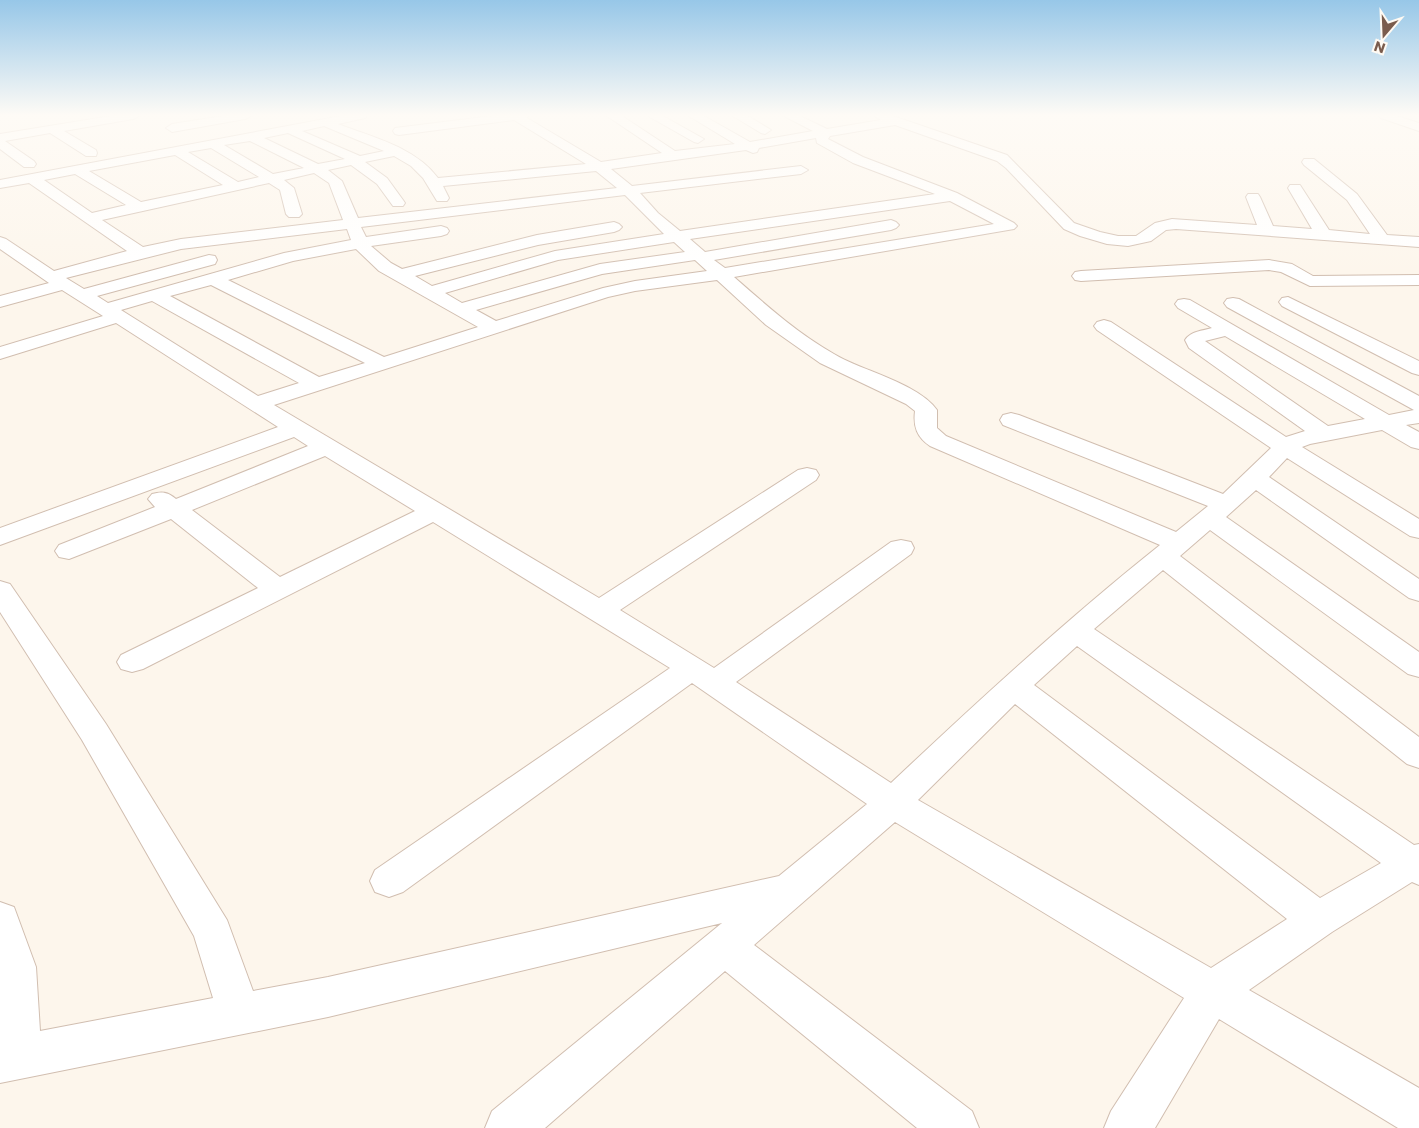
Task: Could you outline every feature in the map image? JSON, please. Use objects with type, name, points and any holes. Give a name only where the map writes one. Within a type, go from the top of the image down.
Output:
[{"type":"street","points":[[0,184],[32,169]]},
{"type":"street","points":[[34,169],[88,218],[140,253]]},
{"type":"street","points":[[84,169],[139,208]]},
{"type":"street","points":[[206,169],[237,187]]},
{"type":"street","points":[[256,169],[287,188],[294,214]]},
{"type":"street","points":[[88,218],[317,169],[335,181],[368,253],[400,276],[493,327]]},
{"type":"street","points":[[367,169],[382,181],[398,203]]},
{"type":"street","points":[[421,169],[431,178],[442,198]]},
{"type":"street","points":[[431,178],[491,169]]},
{"type":"street","points":[[600,169],[642,211],[701,256],[772,321],[827,359],[914,399],[926,410],[924,427],[929,435],[938,441],[1171,550],[1419,755]]},
{"type":"street","points":[[498,191],[618,169]]},
{"type":"street","points":[[400,276],[536,240],[572,233],[642,211],[801,170],[799,169]]},
{"type":"street","points":[[256,404],[602,293],[635,286],[721,274],[1009,226],[952,196],[881,169]]},
{"type":"street","points":[[1012,169],[1069,226],[1103,238],[1145,239],[1161,226],[1170,224],[1419,242]]},
{"type":"street","points":[[1317,169],[1352,197],[1382,239]]},
{"type":"street","points":[[431,178],[605,172],[640,174]]},
{"type":"street","points":[[1295,188],[1323,234]]},
{"type":"street","points":[[381,205],[460,196]]},
{"type":"street","points":[[429,292],[556,256],[608,246],[952,196]]},
{"type":"street","points":[[1253,197],[1267,230]]},
{"type":"street","points":[[329,210],[355,223]]},
{"type":"street","points":[[0,334],[140,253],[188,243],[355,223],[642,211]]},
{"type":"street","points":[[276,216],[311,212]]},
{"type":"street","points":[[0,353],[73,292],[154,295],[290,257],[355,223]]},
{"type":"street","points":[[0,302],[73,292],[355,223],[459,228]]},
{"type":"street","points":[[460,309],[600,269],[701,256],[891,225]]},
{"type":"street","points":[[0,242],[73,292],[433,512],[600,610],[703,675],[893,803],[1419,1114]]},
{"type":"street","points":[[1081,276],[1269,265],[1286,268],[1310,281],[1419,280]]},
{"type":"street","points":[[211,278],[381,363]]},
{"type":"street","points":[[154,295],[230,335],[316,384]]},
{"type":"street","points":[[1288,302],[1419,369]]},
{"type":"street","points":[[1233,303],[1419,405]]},
{"type":"street","points":[[1184,304],[1419,442]]},
{"type":"street","points":[[1104,326],[1285,447],[1419,530]]},
{"type":"street","points":[[1228,330],[1199,337],[1195,340],[1196,344],[1324,434]]},
{"type":"street","points":[[510,1128],[893,803],[1014,686],[1101,607],[1255,478],[1285,447],[1297,440],[1419,416]]},
{"type":"street","points":[[1010,420],[1217,511],[1419,667]]},
{"type":"street","points":[[0,536],[296,428]]},
{"type":"street","points":[[69,550],[326,447]]},
{"type":"street","points":[[600,610],[807,475]]},
{"type":"street","points":[[1255,478],[1419,592]]},
{"type":"street","points":[[144,484],[279,590]]},
{"type":"street","points":[[132,662],[433,512]]},
{"type":"street","points":[[389,881],[901,548]]},
{"type":"street","points":[[0,590],[94,732],[213,932],[239,1014]]},
{"type":"street","points":[[1076,631],[1416,864],[1318,920],[1212,991],[1128,1128]]},
{"type":"street","points":[[1014,686],[1318,920]]},
{"type":"street","points":[[0,919],[15,967],[9,1059],[328,997],[790,890]]},
{"type":"street","points":[[724,946],[955,1128]]}]
